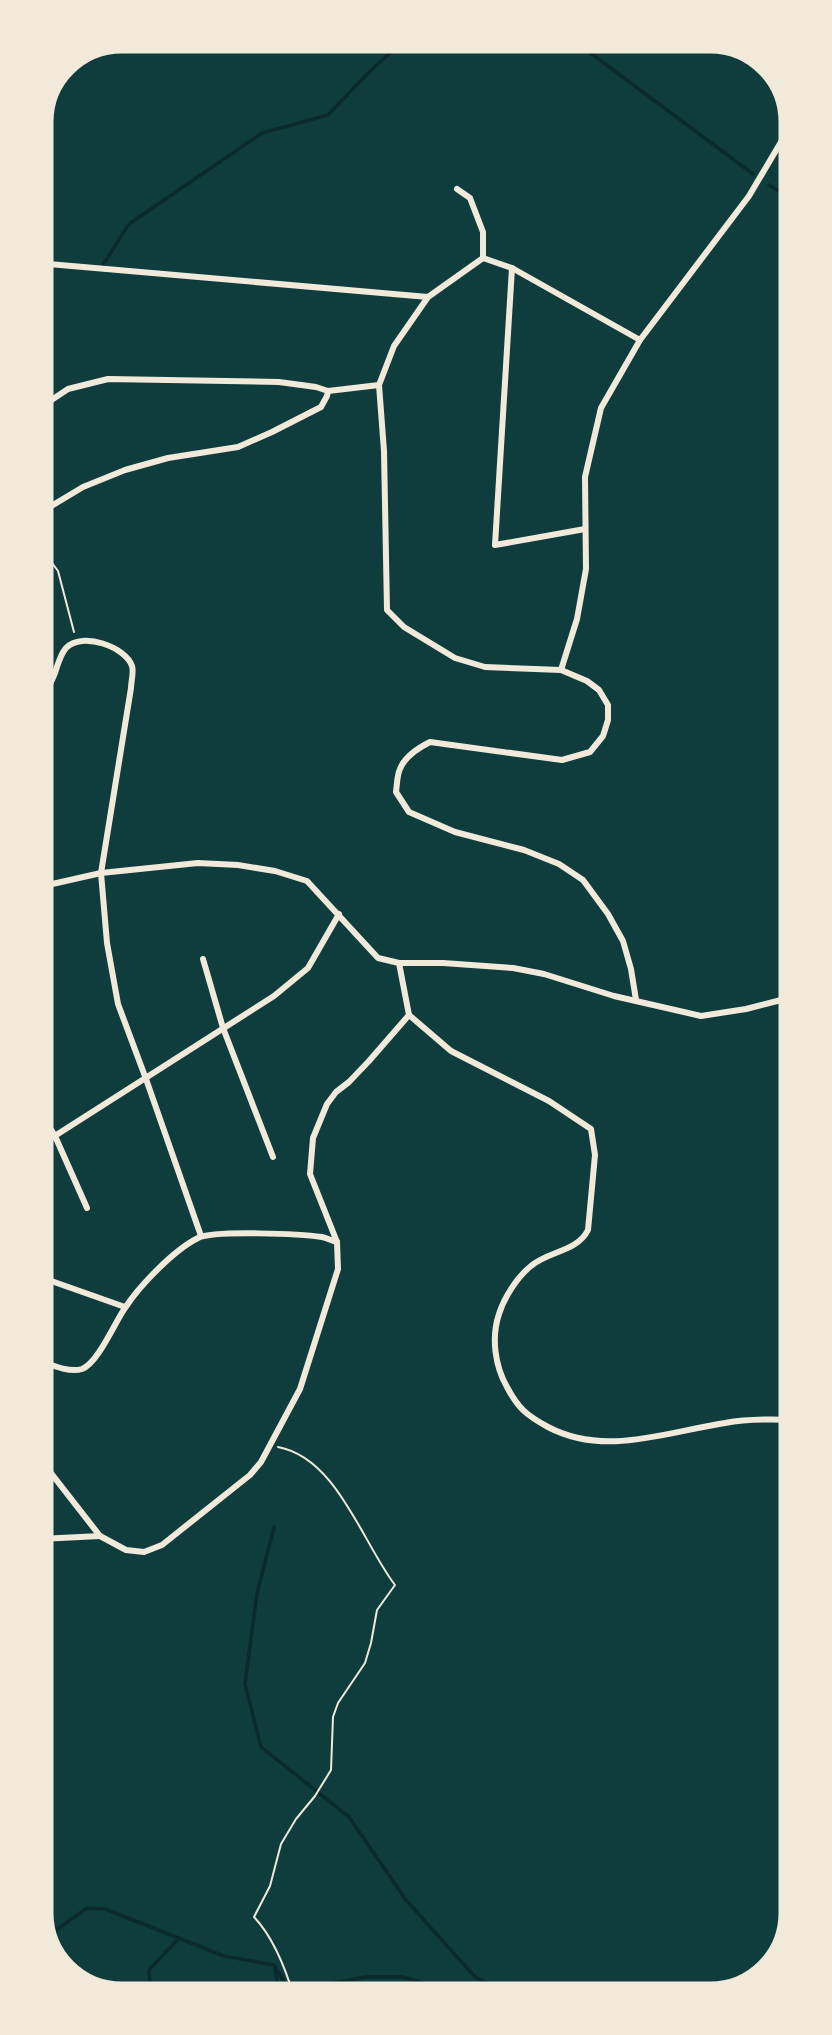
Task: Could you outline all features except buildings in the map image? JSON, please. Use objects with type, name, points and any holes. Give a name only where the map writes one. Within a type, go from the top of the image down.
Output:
[{"type":"street","points":[[561,670],[577,619],[586,569],[585,477],[601,408],[640,340],[749,196],[783,139]]},
{"type":"street","points":[[457,189],[470,198],[483,232],[483,258]]},
{"type":"street","points":[[483,258],[512,268],[640,340]]},
{"type":"street","points":[[483,258],[428,297],[394,346],[379,385],[384,451],[387,610],[404,627],[455,658],[485,667],[561,670],[587,681],[599,690],[608,705],[608,720],[603,736],[590,752],[562,760],[430,742],[414,751],[399,769],[396,792],[409,812],[455,832],[524,850],[559,864],[583,880],[608,914],[623,941],[636,1000]]},
{"type":"street","points":[[49,264],[428,297]]},
{"type":"street","points":[[512,268],[495,545],[585,529]]},
{"type":"street","points":[[49,402],[68,389],[108,379],[279,382],[328,391],[379,385]]},
{"type":"street","points":[[49,507],[83,487],[125,470],[168,458],[238,447],[321,407],[328,391]]},
{"type":"street","points":[[49,683],[61,656],[76,640],[94,640],[116,650],[125,656],[132,666],[131,688],[101,873],[107,943],[118,1003],[201,1236]]},
{"type":"street","points":[[49,885],[101,873],[198,863],[238,865],[275,871],[307,881],[378,958],[399,963],[513,968],[544,974],[614,996],[701,1016],[783,1000]]},
{"type":"street","points":[[49,1140],[274,996],[309,968],[339,914]]},
{"type":"street","points":[[203,959],[223,1028],[273,1157]]},
{"type":"street","points":[[399,963],[409,1015],[451,1051],[549,1101],[591,1129],[595,1155],[588,1230],[584,1238],[574,1246],[531,1265],[516,1282],[499,1314],[495,1336],[496,1359],[516,1403],[523,1411],[561,1434],[607,1443],[726,1423],[783,1420]]},
{"type":"street","points":[[49,1471],[100,1536],[126,1550],[144,1552],[162,1545],[250,1475],[261,1462],[300,1389],[338,1269],[337,1242],[310,1174],[313,1138],[327,1104],[336,1092],[369,1061],[409,1015]]},
{"type":"street","points":[[49,1126],[87,1208]]},
{"type":"street","points":[[49,1363],[81,1369],[90,1363],[106,1342],[125,1307],[165,1262],[201,1236],[249,1233],[321,1237],[337,1242]]},
{"type":"street","points":[[49,1280],[125,1307]]},
{"type":"street","points":[[49,1539],[100,1536]]},
{"type":"path","points":[[49,559],[58,571],[76,640]]},
{"type":"path","points":[[270,1446],[291,1449],[313,1462],[331,1482],[395,1585],[377,1610],[365,1663],[338,1703],[333,1717],[331,1769],[281,1844],[270,1885],[254,1917],[262,1926],[287,1972],[291,1986]]},
{"type":"waterway","points":[[101,268],[129,224],[262,133],[328,115],[395,49]]},
{"type":"waterway","points":[[585,49],[753,174]]},
{"type":"waterway","points":[[769,185],[783,193]]},
{"type":"waterway","points":[[274,1527],[257,1593],[245,1684],[261,1747],[349,1817],[406,1900],[475,1977],[493,1986]]},
{"type":"waterway","points":[[52,1933],[87,1908],[105,1909],[224,1956],[274,1965],[286,1985],[298,1986]]},
{"type":"waterway","points":[[150,1986],[149,1970],[179,1938]]},
{"type":"waterway","points":[[275,1968],[277,1986]]},
{"type":"waterway","points":[[316,1986],[366,1977],[403,1977],[433,1986]]}]
